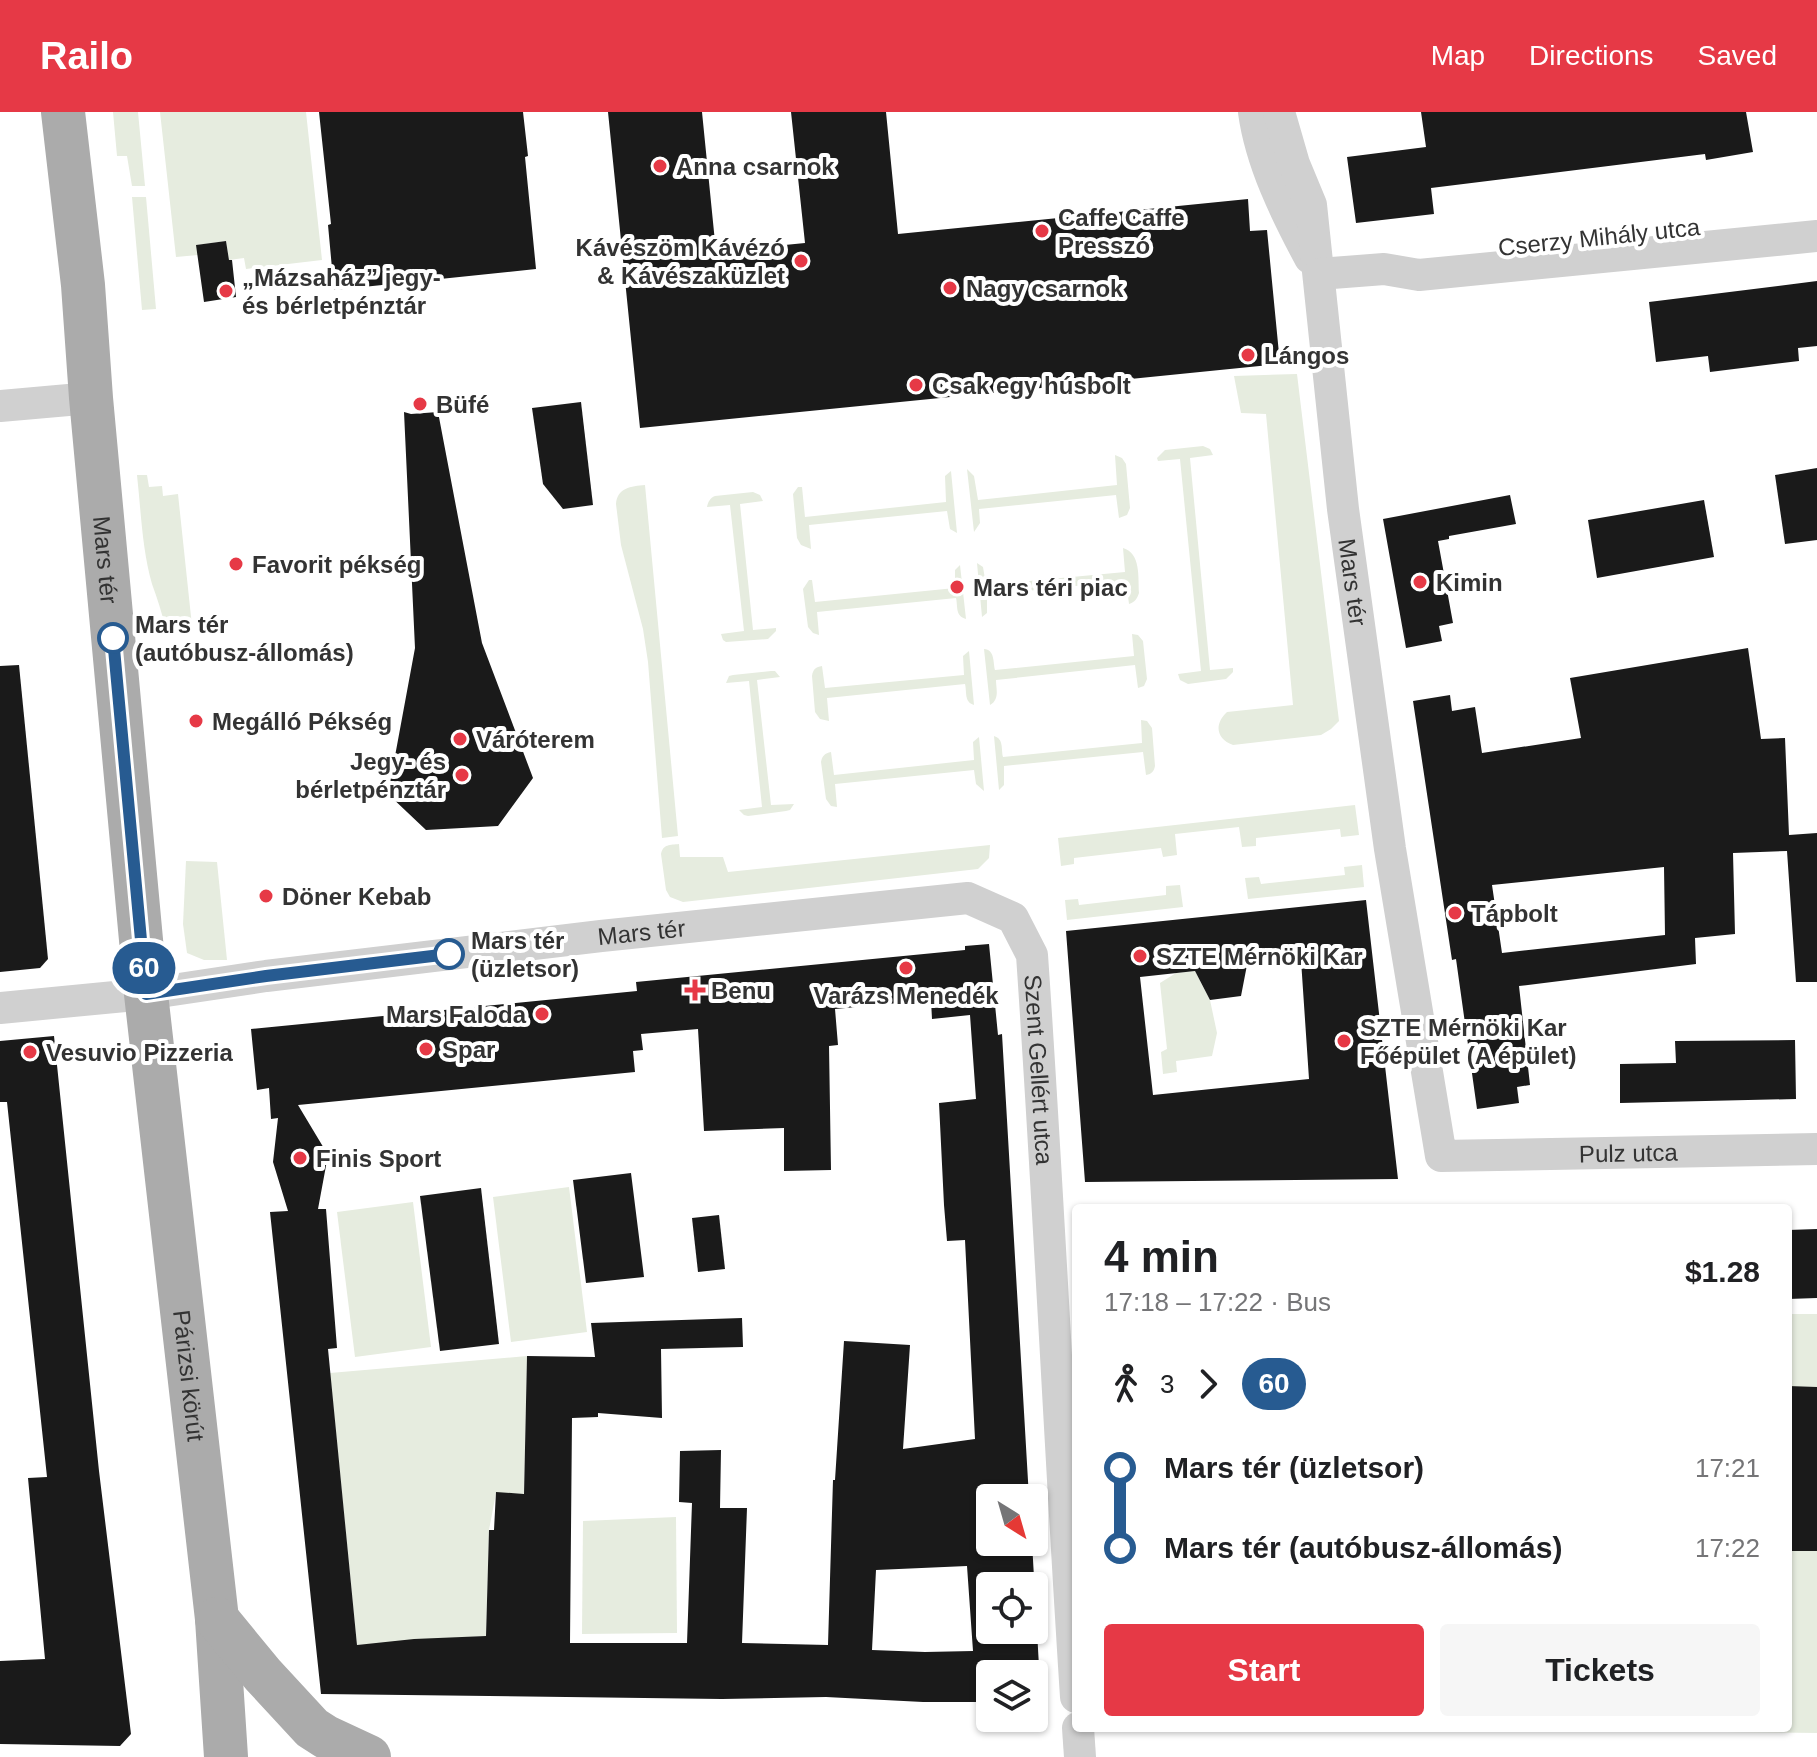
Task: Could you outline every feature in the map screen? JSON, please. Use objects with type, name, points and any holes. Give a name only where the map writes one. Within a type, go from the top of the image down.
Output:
[{"type":"main road","name":"Mars tér","points":[[63,112],[83,285],[146,994]]},
{"type":"main road","name":"Párizsi körút","points":[[146,994],[217,1619],[226,1757]]},
{"type":"main road","points":[[217,1619],[312,1728],[369,1757]]},
{"type":"street","name":"Mars tér","points":[[1254,112],[1270,173],[1291,223],[1319,274]]},
{"type":"street","name":"Mars tér","points":[[1279,112],[1294,164],[1311,205],[1343,509],[1397,891],[1441,1156]]},
{"type":"street","name":"Cserzy Mihály utca","points":[[1384,269],[1417,255],[1817,215]]},
{"type":"street","name":"Cserzy Mihály utca","points":[[1319,274],[1384,269],[1419,275],[1817,236]]},
{"type":"street","points":[[0,406],[91,398]]},
{"type":"street","name":"Mars tér","points":[[146,994],[266,976],[601,936],[968,898],[1013,918]]},
{"type":"street","name":"Szent Gellért utca","points":[[1013,918],[1032,955],[1072,1633]]},
{"type":"street","points":[[0,1008],[146,994]]},
{"type":"street","name":"Pulz utca","points":[[1441,1156],[1817,1149]]},
{"type":"street","points":[[1078,1732],[1080,1757]]},
{"type":"shaded area","points":[[113,112],[138,112],[145,186],[132,186],[127,156],[117,156]]},
{"type":"shaded area","points":[[160,112],[306,112],[322,260],[246,269],[244,258],[229,260],[226,241],[197,245],[198,255],[176,257]]},
{"type":"shaded area","points":[[132,197],[146,197],[156,309],[142,310]]},
{"type":"shaded area","points":[[1297,374],[1339,721],[1321,735],[1233,745],[1223,739],[1219,731],[1220,721],[1227,712],[1293,705],[1266,414],[1241,413],[1234,376]]},
{"type":"shaded area","points":[[1203,446],[1210,449],[1213,455],[1190,458],[1210,670],[1233,668],[1233,672],[1226,679],[1188,684],[1180,680],[1178,674],[1201,671],[1180,459],[1158,461],[1157,458],[1165,450]]},
{"type":"shaded area","points":[[1115,455],[1126,464],[1130,508],[1127,515],[1119,518],[1116,495],[979,509],[980,523],[974,532],[967,469],[974,476],[978,500],[1117,485]]},
{"type":"shaded area","points":[[951,471],[957,533],[950,529],[947,511],[809,525],[811,549],[801,545],[797,538],[793,494],[798,487],[802,487],[805,517],[946,502],[945,476]]},
{"type":"shaded area","points":[[137,475],[147,475],[149,487],[162,486],[163,496],[178,494],[192,626],[165,627],[146,557]]},
{"type":"shaded area","points":[[645,485],[678,836],[662,838],[648,662],[643,629],[621,545],[616,504],[622,491]]},
{"type":"shaded area","points":[[753,492],[760,495],[763,501],[740,504],[753,630],[776,628],[776,631],[768,639],[726,642],[721,634],[744,631],[730,505],[707,507],[715,496]]},
{"type":"shaded area","points":[[1123,548],[1133,555],[1137,566],[1139,593],[1136,600],[1129,604],[1126,581],[987,595],[987,613],[982,617],[977,563],[983,567],[986,585],[1125,572]]},
{"type":"shaded area","points":[[960,565],[966,619],[959,613],[956,598],[817,612],[819,635],[808,627],[803,589],[809,580],[812,580],[815,602],[955,588],[955,570]]},
{"type":"shaded area","points":[[1132,634],[1143,641],[1147,679],[1144,686],[1138,688],[1135,665],[996,680],[996,697],[990,705],[984,649],[992,654],[995,670],[1134,656]]},
{"type":"shaded area","points":[[969,651],[974,705],[967,699],[965,684],[827,698],[829,721],[820,719],[815,712],[812,676],[818,667],[822,666],[825,688],[964,675],[963,656]]},
{"type":"shaded area","points":[[775,671],[780,677],[757,680],[771,805],[794,804],[790,810],[748,816],[739,810],[762,807],[749,681],[726,683],[729,676]]},
{"type":"shaded area","points":[[1141,720],[1147,721],[1152,728],[1155,766],[1150,774],[1146,775],[1143,752],[1004,766],[1004,785],[999,790],[994,736],[1001,742],[1003,757],[1142,743]]},
{"type":"shaded area","points":[[979,737],[984,791],[976,784],[974,770],[835,784],[837,807],[831,806],[826,799],[821,762],[827,753],[831,752],[834,775],[974,760],[973,742]]},
{"type":"shaded area","points":[[1355,805],[1359,835],[1341,837],[1340,829],[1256,838],[1256,846],[1242,847],[1239,827],[1175,834],[1177,855],[1163,857],[1161,848],[1074,858],[1074,864],[1061,866],[1058,838]]},
{"type":"shaded area","points":[[679,844],[680,857],[723,857],[728,872],[990,845],[989,858],[978,869],[683,902],[670,897],[666,890],[661,854],[665,847]]},
{"type":"shaded area","points":[[186,861],[217,862],[227,960],[204,960],[187,953],[183,924]]},
{"type":"shaded area","points":[[1362,865],[1364,887],[1248,899],[1245,878],[1259,877],[1261,884],[1345,875],[1344,867]]},
{"type":"shaded area","points":[[1180,885],[1183,907],[1067,920],[1065,900],[1078,899],[1079,905],[1166,895],[1166,886]]},
{"type":"shaded area","points":[[1195,971],[1210,1000],[1217,1033],[1212,1056],[1176,1061],[1177,1072],[1163,1074],[1161,1052],[1167,1049],[1160,983],[1176,973]]},
{"type":"shaded area","points":[[569,1187],[587,1332],[511,1342],[493,1197]]},
{"type":"shaded area","points":[[413,1202],[431,1347],[355,1357],[337,1212]]},
{"type":"shaded area","points":[[1792,1314],[1817,1314],[1817,1733],[1725,1732],[1792,1732]]},
{"type":"shaded area","points":[[527,1356],[524,1494],[496,1493],[489,1530],[486,1636],[357,1645],[330,1373]]},
{"type":"shaded area","points":[[676,1517],[677,1633],[582,1634],[583,1521]]},
{"type":"building","points":[[319,112],[523,112],[536,269],[334,290],[328,225],[331,224]]},
{"type":"building","name":"Nagy csarnok","points":[[608,112],[702,112],[716,252],[805,243],[791,112],[886,112],[898,234],[1248,199],[1250,231],[1267,230],[1280,364],[640,428]]},
{"type":"building","points":[[1421,112],[1746,112],[1753,152],[1706,160],[1705,154],[1431,188],[1434,214],[1356,223],[1347,157],[1426,147]]},
{"type":"building","points":[[226,241],[229,260],[232,260],[236,297],[204,302],[196,245]]},
{"type":"building","points":[[1817,281],[1817,346],[1798,348],[1799,361],[1710,372],[1708,356],[1656,362],[1649,302]]},
{"type":"building","points":[[581,402],[593,505],[563,509],[543,484],[532,408]]},
{"type":"building","points":[[404,412],[438,412],[482,643],[533,778],[498,826],[426,830],[388,794],[415,648]]},
{"type":"building","points":[[1817,468],[1817,540],[1785,544],[1775,475]]},
{"type":"building","name":"Kimin","points":[[1510,495],[1516,524],[1449,536],[1449,539],[1438,541],[1453,623],[1439,626],[1442,641],[1406,648],[1383,519]]},
{"type":"building","points":[[1704,500],[1714,557],[1597,578],[1588,520]]},
{"type":"building","points":[[1748,648],[1761,739],[1785,738],[1789,835],[1817,833],[1817,982],[1796,982],[1787,851],[1733,853],[1735,934],[1695,938],[1696,964],[1519,986],[1530,1085],[1517,1087],[1519,1103],[1477,1109],[1456,959],[1452,960],[1413,701],[1450,695],[1452,711],[1475,707],[1482,753],[1581,738],[1570,678]],"holes":[[[1664,867],[1665,935],[1502,953],[1492,885]]]},
{"type":"building","points":[[19,665],[48,959],[40,968],[0,972],[0,666]]},
{"type":"building","name":"SZTE Mérnöki Kar Főépület (A épület)","points":[[1366,900],[1398,1179],[1085,1182],[1066,931]],"holes":[[[1301,960],[1309,1079],[1153,1095],[1140,977],[1195,971],[1210,1000],[1241,996],[1247,965]]]},
{"type":"building","points":[[989,944],[998,1035],[1002,1034],[1028,1484],[976,1484],[976,1556],[1033,1556],[1034,1572],[976,1572],[976,1644],[1038,1644],[1039,1660],[976,1660],[976,1702],[826,1697],[722,1699],[321,1694],[270,1212],[288,1211],[273,1162],[278,1118],[271,1119],[269,1088],[257,1090],[251,1029],[637,991],[636,982],[965,950],[965,946]],"holes":[[[931,1000],[932,1019],[970,1015],[976,1099],[939,1103],[947,1241],[965,1240],[975,1439],[903,1449],[910,1345],[844,1341],[833,1480],[828,1645],[742,1643],[747,1508],[720,1508],[721,1450],[680,1451],[679,1502],[692,1503],[687,1643],[570,1643],[572,1418],[598,1417],[598,1413],[662,1418],[661,1349],[743,1347],[742,1318],[591,1323],[595,1357],[527,1356],[524,1494],[496,1492],[494,1530],[489,1530],[486,1636],[357,1645],[328,1349],[337,1348],[326,1209],[318,1209],[328,1155],[298,1105],[635,1072],[633,1051],[643,1050],[641,1034],[698,1029],[704,1131],[784,1128],[784,1171],[831,1170],[829,1046],[838,1045],[835,1009]],[[967,1566],[973,1651],[872,1650],[876,1570]]]},
{"type":"building","points":[[54,1036],[99,1471],[131,1734],[120,1746],[0,1744],[0,1661],[45,1659],[28,1478],[47,1477],[7,1102],[0,1102],[0,1041]]},
{"type":"building","points":[[1795,1040],[1796,1099],[1620,1103],[1620,1064],[1676,1063],[1675,1041]]},
{"type":"building","points":[[631,1173],[644,1277],[586,1283],[573,1180]]},
{"type":"building","points":[[481,1188],[499,1344],[440,1351],[420,1196]]},
{"type":"building","points":[[719,1215],[725,1269],[698,1272],[692,1218]]},
{"type":"building","points":[[1817,1229],[1817,1298],[1792,1299],[1792,1230]]},
{"type":"building","points":[[1792,1386],[1817,1387],[1817,1551],[1792,1551]]},
{"type":"bus line","name":"60","points":[[113,638],[146,994],[449,954]]},
{"type":"place","name":"Anna csarnok","points":[[660,166]]},
{"type":"place","name":"Caffe Caffe Presszó","points":[[1042,231]]},
{"type":"place","name":"Kávészöm Kávézó & Kávészaküzlet","points":[[801,261]]},
{"type":"place","name":"Nagy csarnok","points":[[950,288]]},
{"type":"place","name":"„Mázsaház” jegy- és bérletpénztár","points":[[226,291]]},
{"type":"place","name":"Lángos","points":[[1248,355]]},
{"type":"place","name":"Csak egy húsbolt","points":[[916,385]]},
{"type":"place","name":"Büfé","points":[[420,404]]},
{"type":"place","name":"Favorit pékség","points":[[236,564]]},
{"type":"place","name":"Kimin","points":[[1420,582]]},
{"type":"place","name":"Mars téri piac","points":[[957,587]]},
{"type":"place","name":"Mars tér (autóbusz-állomás)","points":[[113,638]]},
{"type":"place","name":"Megálló Pékség","points":[[196,721]]},
{"type":"place","name":"Váróterem","points":[[460,739]]},
{"type":"place","name":"Jegy- és bérletpénztár","points":[[462,775]]},
{"type":"place","name":"Döner Kebab","points":[[266,896]]},
{"type":"place","name":"Tápbolt","points":[[1455,913]]},
{"type":"place","name":"Mars tér (üzletsor)","points":[[449,954]]},
{"type":"place","name":"SZTE Mérnöki Kar","points":[[1140,956]]},
{"type":"place","name":"Varázs Menedék","points":[[906,968]]},
{"type":"place","name":"Benu","points":[[695,990]]},
{"type":"place","name":"Mars Faloda","points":[[542,1014]]},
{"type":"place","name":"SZTE Mérnöki Kar Főépület (A épület)","points":[[1344,1041]]},
{"type":"place","name":"Spar","points":[[426,1049]]},
{"type":"place","name":"Vesuvio Pizzeria","points":[[30,1052]]},
{"type":"place","name":"Finis Sport","points":[[300,1158]]}]
